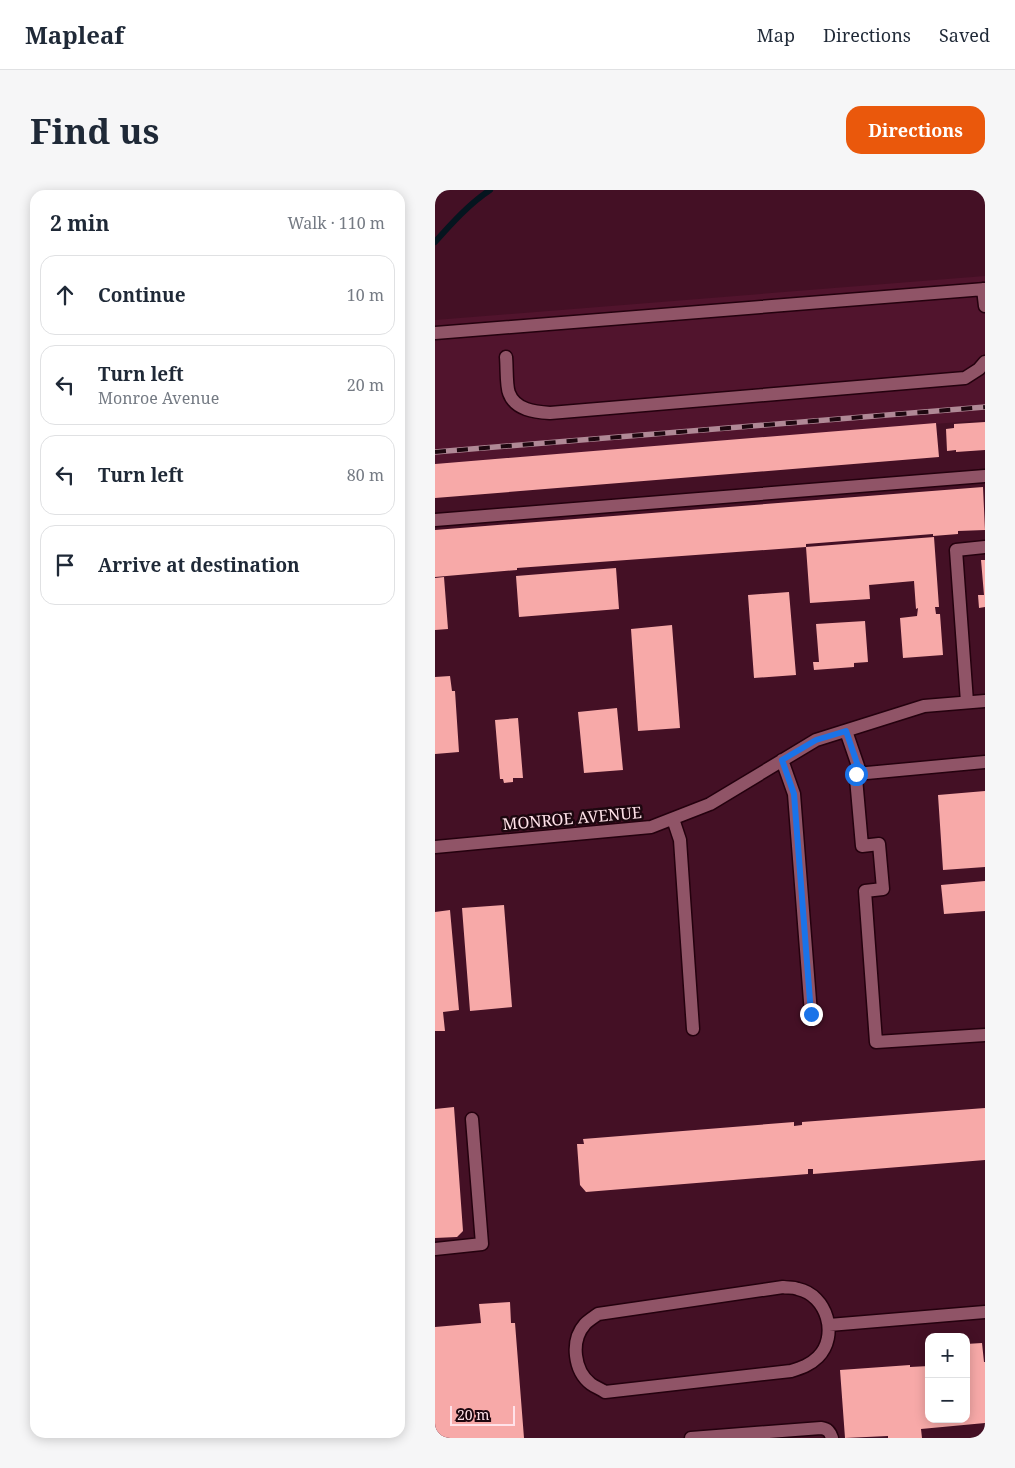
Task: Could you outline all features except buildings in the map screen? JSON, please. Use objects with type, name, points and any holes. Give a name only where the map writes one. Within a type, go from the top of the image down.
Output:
[{"type":"street","points":[[435,333],[984,289],[985,306]]},
{"type":"street","points":[[506,357],[509,393],[517,405],[533,412],[550,413],[965,378],[979,369],[985,362]]},
{"type":"street","points":[[435,520],[985,476]]},
{"type":"street","points":[[967,702],[956,550],[985,547]]},
{"type":"street","name":"MONROE AVENUE","points":[[435,847],[651,827],[710,804],[816,740],[924,706],[985,701]]},
{"type":"street","points":[[846,731],[858,766],[856,774],[862,846],[879,844],[883,889],[865,891],[876,1042],[985,1035]]},
{"type":"street","points":[[782,760],[794,794],[811,1014]]},
{"type":"street","points":[[856,774],[985,762]]},
{"type":"street","points":[[673,819],[680,840],[693,1029]]},
{"type":"street","points":[[435,1249],[482,1244],[472,1120]]},
{"type":"street","points":[[783,1287],[799,1289],[813,1296],[824,1309],[829,1325],[827,1341],[819,1356],[807,1366],[791,1371],[605,1392],[591,1384],[580,1371],[575,1356],[577,1339],[585,1325],[597,1314],[783,1287]]},
{"type":"street","points":[[829,1325],[985,1312]]},
{"type":"street","points":[[691,1438],[821,1428],[827,1429],[832,1438]]},
{"type":"shaded area","points":[[985,276],[985,420],[435,464],[435,320]]},
{"type":"waterway","points":[[435,242],[454,221],[490,190]]},
{"type":"railway","points":[[435,452],[985,407]]},
{"type":"route","points":[[811,1014],[794,794],[782,760],[816,740],[846,731],[858,766],[856,774]]}]
